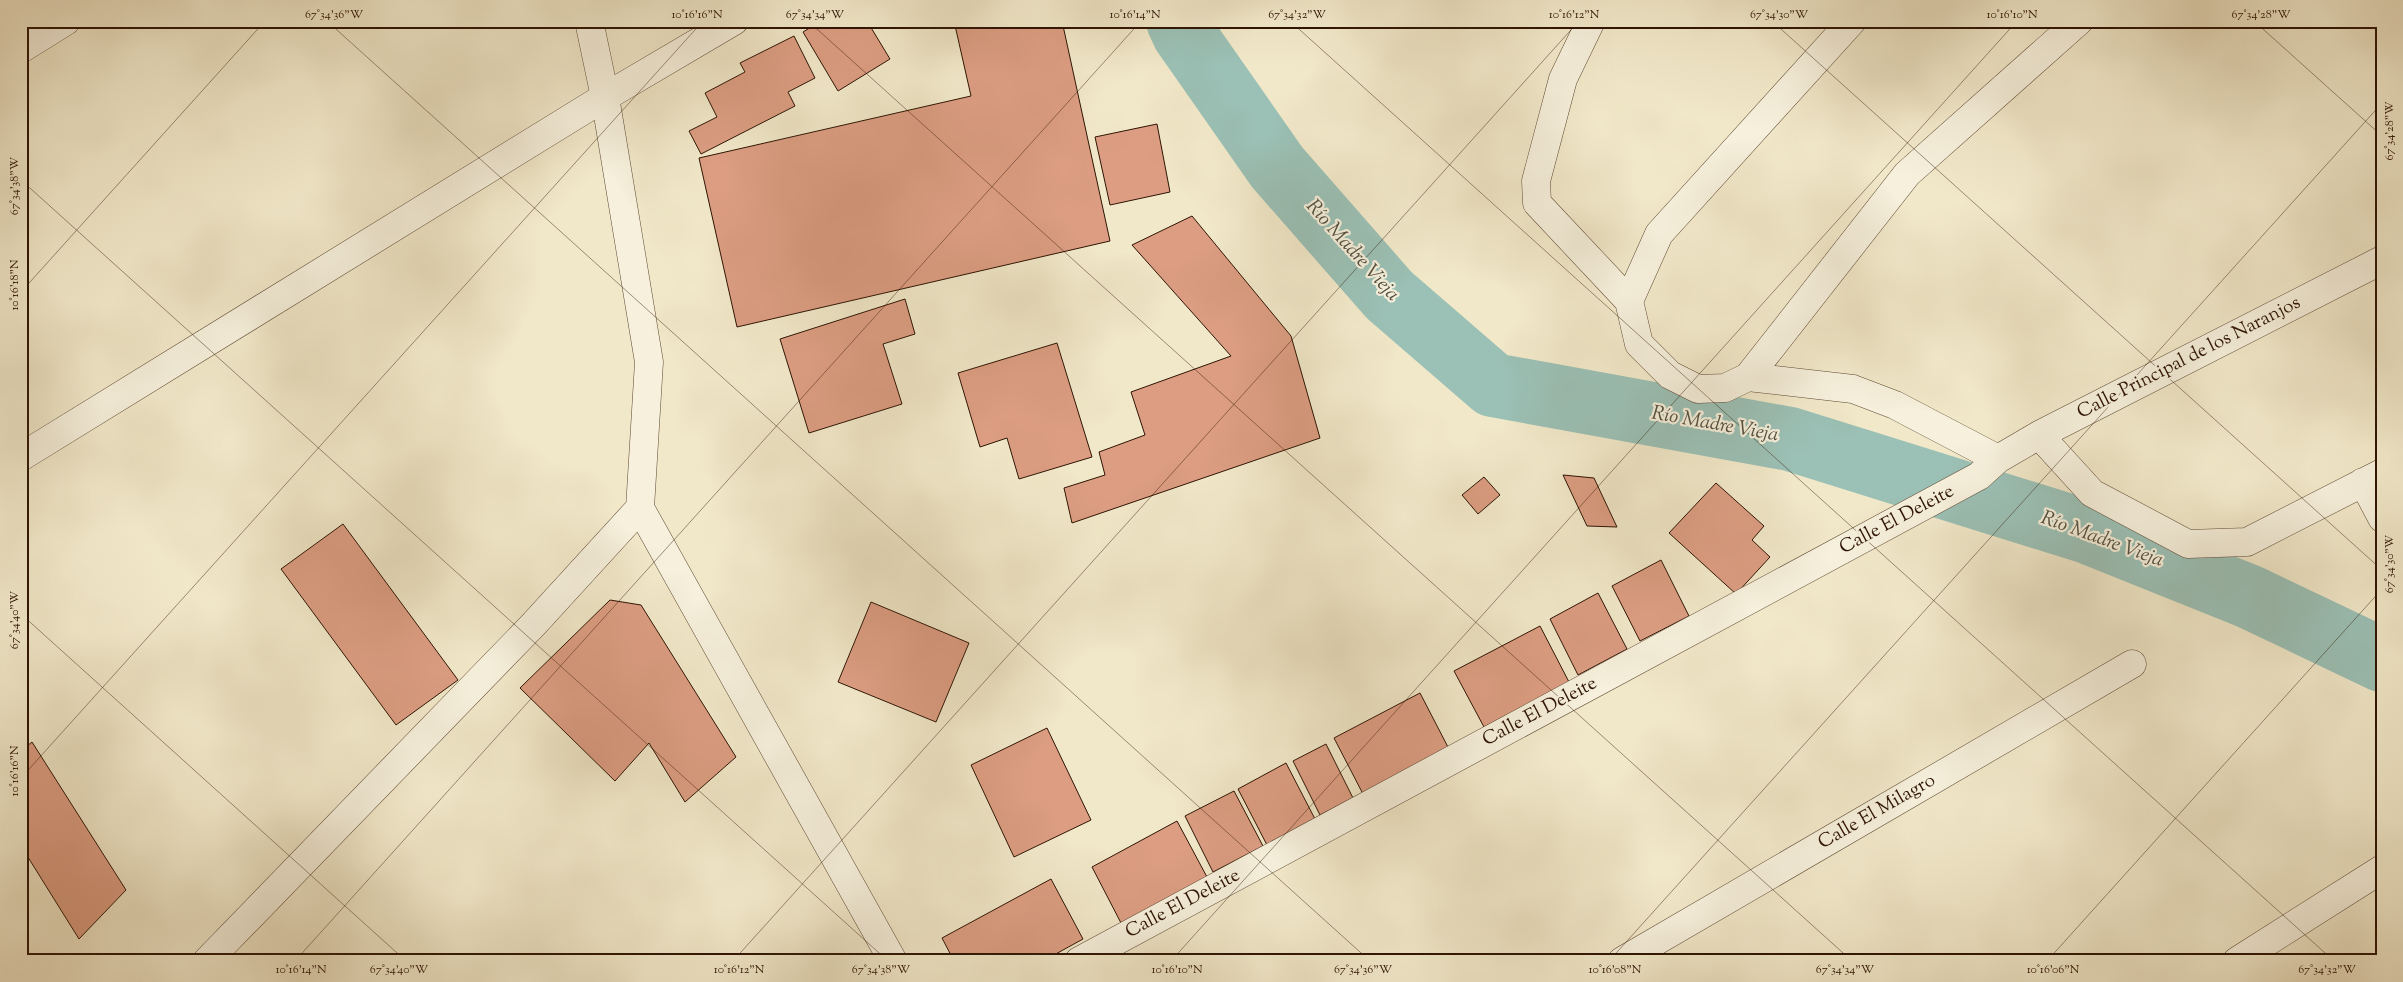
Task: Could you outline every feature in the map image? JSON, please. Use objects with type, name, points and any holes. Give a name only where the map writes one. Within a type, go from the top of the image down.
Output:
[{"type":"street","points":[[21,49],[66,21]]},
{"type":"street","points":[[589,21],[605,97],[649,362],[640,508],[893,961]]},
{"type":"street","points":[[21,457],[605,97],[734,21]]},
{"type":"street","points":[[1591,21],[1563,79],[1536,181],[1537,203],[1629,301],[1639,344],[1670,375],[1698,388],[1725,388],[1748,377],[1907,174],[2078,21]]},
{"type":"street","points":[[1629,301],[1659,234],[1852,21]]},
{"type":"street","name":"Calle Principal de los Naranjos","points":[[1988,468],[2039,435],[2382,260]]},
{"type":"street","points":[[1748,377],[1853,389],[1895,405],[1988,468]]},
{"type":"street","points":[[2039,435],[2092,493],[2188,544],[2247,542],[2372,478],[2382,518]]},
{"type":"street","name":"Calle El Deleite","points":[[1079,961],[1928,504],[1988,468]]},
{"type":"street","points":[[208,961],[533,625],[640,508]]},
{"type":"street","name":"Calle El Milagro","points":[[1622,961],[2132,664]]},
{"type":"street","points":[[2237,961],[2382,869]]},
{"type":"building","points":[[821,21],[867,21],[890,59],[838,91],[803,32]]},
{"type":"building","points":[[954,21],[1062,21],[1110,241],[737,327],[699,158],[971,96]]},
{"type":"building","points":[[794,36],[815,78],[788,92],[795,106],[701,154],[689,131],[717,117],[705,93],[745,72],[740,63]]},
{"type":"building","points":[[1157,124],[1170,192],[1110,205],[1095,137]]},
{"type":"building","points":[[1192,216],[1291,336],[1320,438],[1072,523],[1064,488],[1105,475],[1099,452],[1145,435],[1131,392],[1231,356],[1132,245]]},
{"type":"building","points":[[905,299],[915,334],[883,344],[902,404],[809,433],[780,339]]},
{"type":"building","points":[[1057,343],[1092,457],[1019,479],[1007,438],[980,447],[958,373]]},
{"type":"building","points":[[1563,475],[1594,478],[1617,527],[1587,526]]},
{"type":"building","points":[[1484,477],[1500,495],[1478,514],[1462,495]]},
{"type":"building","points":[[1716,483],[1764,526],[1752,540],[1770,557],[1736,594],[1669,533]]},
{"type":"building","points":[[343,524],[458,680],[396,725],[281,569]]},
{"type":"building","points":[[1661,560],[1689,616],[1640,641],[1612,586]]},
{"type":"building","points":[[1598,593],[1627,649],[1578,675],[1550,619]]},
{"type":"building","points":[[610,600],[641,605],[736,757],[685,802],[649,743],[615,781],[520,688]]},
{"type":"building","points":[[871,602],[969,643],[936,722],[838,682]]},
{"type":"building","points":[[1540,626],[1569,682],[1484,727],[1454,671]]},
{"type":"building","points":[[1420,693],[1449,749],[1363,794],[1334,738]]},
{"type":"building","points":[[1047,728],[1091,820],[1014,857],[971,765]]},
{"type":"building","points":[[32,742],[126,890],[79,939],[21,846],[21,751]]},
{"type":"building","points":[[1326,744],[1353,798],[1320,815],[1293,761]]},
{"type":"building","points":[[1286,763],[1315,819],[1267,845],[1238,789]]},
{"type":"building","points":[[1234,791],[1263,846],[1213,872],[1185,816]]},
{"type":"building","points":[[1177,821],[1207,877],[1121,923],[1092,867]]},
{"type":"building","points":[[1051,879],[1083,939],[1043,961],[954,961],[942,938]]},
{"type":"waterway","name":"Río Madre Vieja","points":[[1178,21],[1184,34],[1277,167],[1389,295],[1493,385],[1790,439],[2088,532],[2250,597],[2382,660]]}]
